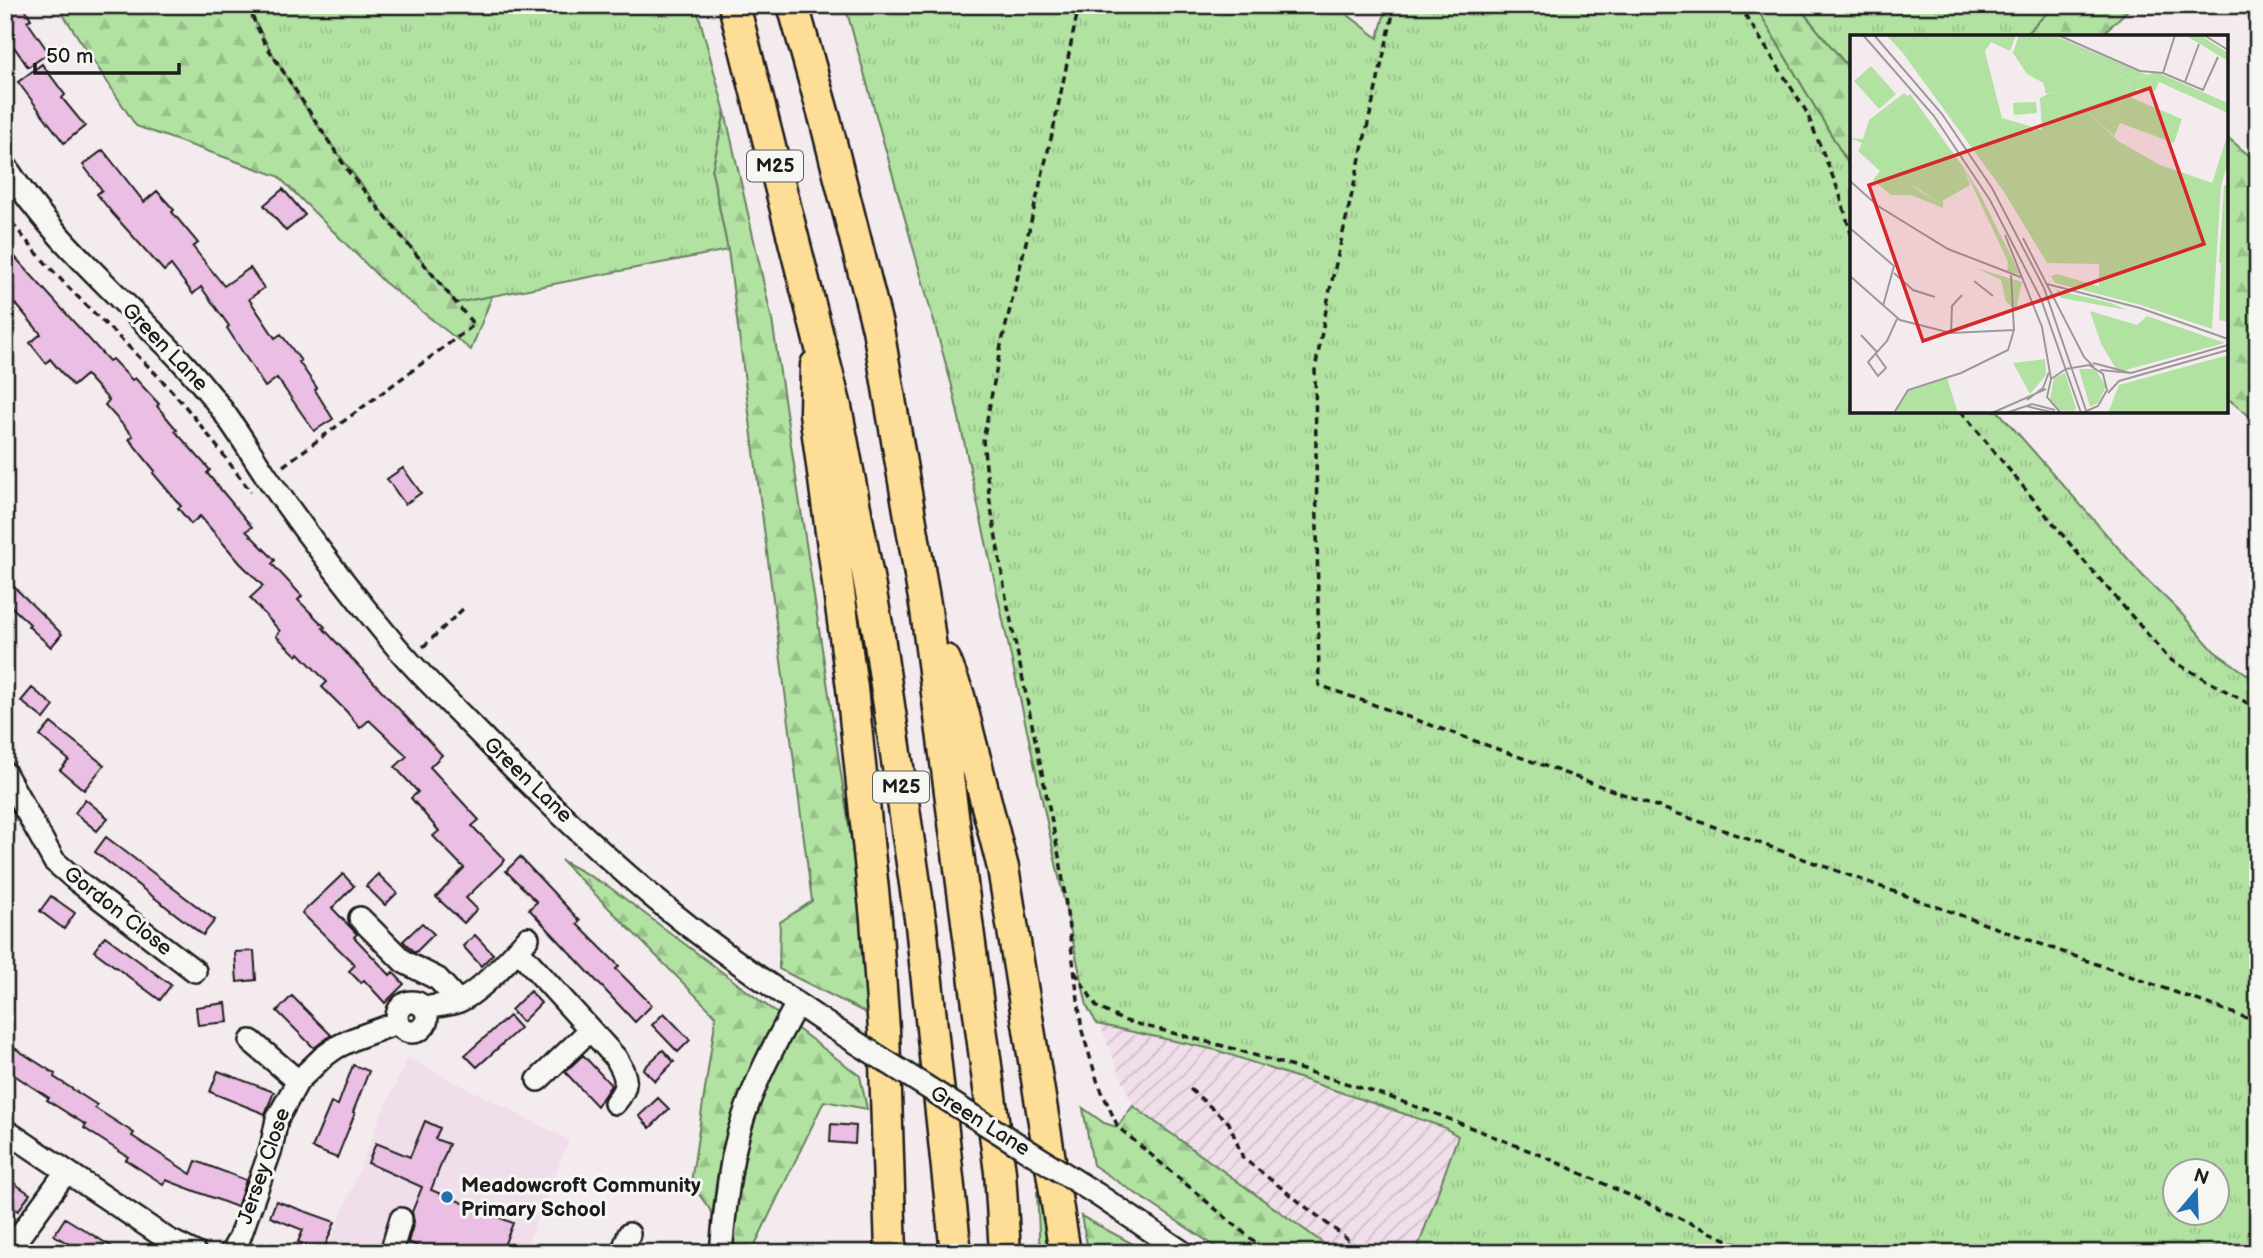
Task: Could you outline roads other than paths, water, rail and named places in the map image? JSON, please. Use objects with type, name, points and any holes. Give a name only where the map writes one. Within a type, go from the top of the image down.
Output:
[{"type":"highway","name":"M25","points":[[734,5],[836,407],[878,630],[921,925],[956,1253]]},
{"type":"highway","name":"M25","points":[[793,5],[826,122],[878,330],[926,610],[1000,1172],[1005,1253]]},
{"type":"highway","name":"M25","points":[[817,326],[815,413],[852,688],[876,919],[884,1030],[891,1253]]},
{"type":"highway","name":"M25","points":[[926,610],[959,696],[1003,868],[1065,1253]]},
{"type":"street","name":"Green Lane","points":[[5,164],[41,215],[68,247],[161,338],[210,394],[398,656],[520,775],[639,884],[687,925],[747,970],[1184,1253]]},
{"type":"street","name":"Gordon Close","points":[[5,773],[54,861],[195,970]]},
{"type":"street","points":[[360,918],[404,962],[438,979],[458,1001]]},
{"type":"street","name":"Jersey Close","points":[[231,1253],[239,1239],[271,1149],[277,1119],[298,1081],[337,1047],[397,1023],[396,1016],[404,1004],[418,1004],[424,1008],[458,1001],[468,996],[523,944],[590,1030],[616,1058],[625,1073],[623,1093],[615,1103]]},
{"type":"street","points":[[721,1253],[733,1161],[743,1119],[769,1056],[797,1004]]},
{"type":"street","points":[[538,1080],[590,1030]]},
{"type":"street","name":"Jersey Close","points":[[251,1041],[298,1081]]},
{"type":"street","points":[[5,1130],[167,1239],[195,1253]]},
{"type":"street","points":[[8,1253],[66,1172]]},
{"type":"street","points":[[391,1253],[401,1219]]},
{"type":"place","name":"Meadowcroft Community Primary School","points":[[447,1197]]}]
